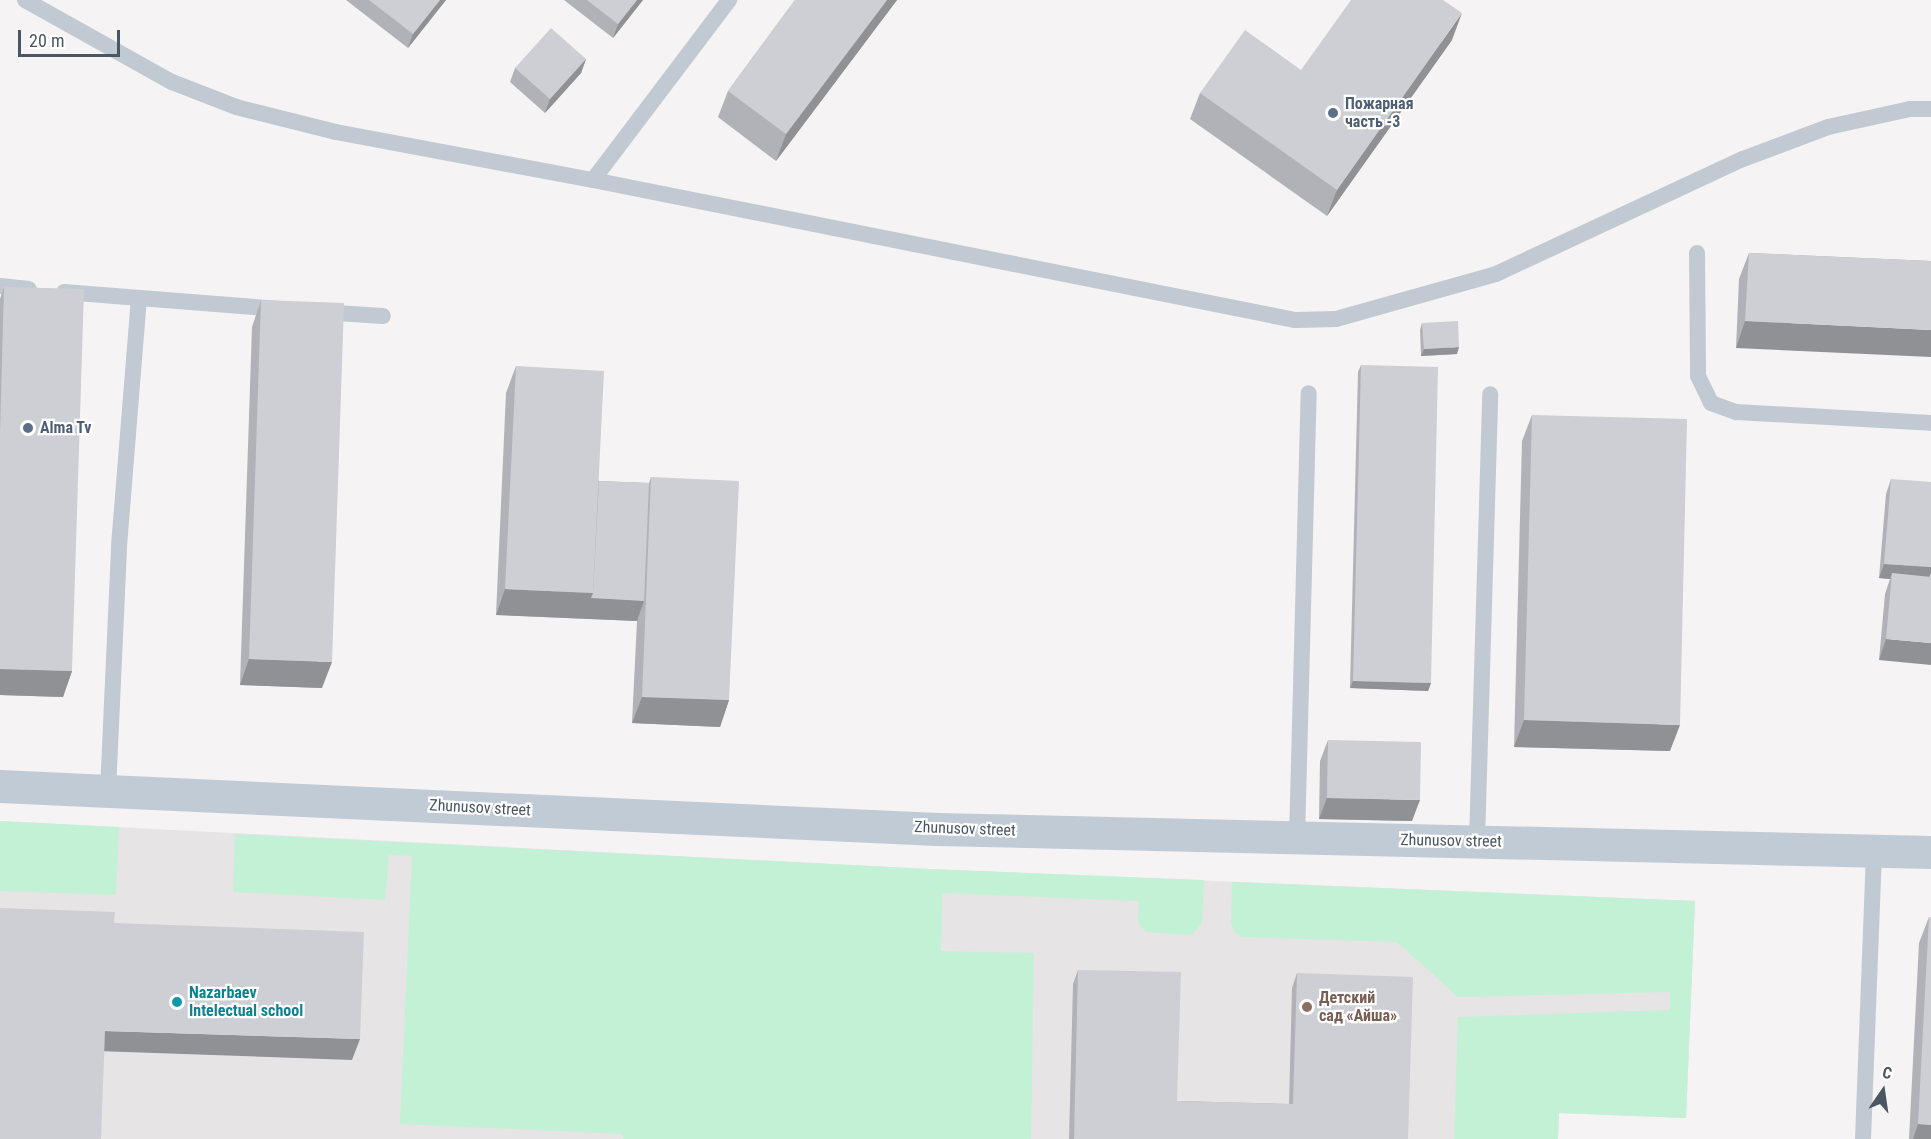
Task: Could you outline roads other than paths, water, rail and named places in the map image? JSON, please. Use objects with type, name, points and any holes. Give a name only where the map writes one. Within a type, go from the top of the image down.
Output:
[{"type":"street","name":"Zhunusov street","points":[[0,786],[926,828],[1297,839],[1931,852]]},
{"type":"lane","points":[[25,0],[172,81],[236,107],[336,132],[593,180],[1295,320],[1336,319],[1496,274],[1743,159],[1828,127],[1910,110],[1931,109]]},
{"type":"lane","points":[[593,180],[729,0]]},
{"type":"lane","points":[[1697,253],[1698,376],[1711,403],[1736,412],[1931,423]]},
{"type":"lane","points":[[0,286],[139,300],[383,316]]},
{"type":"lane","points":[[108,791],[119,546],[139,300]]},
{"type":"lane","points":[[1297,839],[1309,393]]},
{"type":"lane","points":[[1477,841],[1490,394]]},
{"type":"lane","points":[[1863,1139],[1874,851]]},
{"type":"place","name":"Пожарная часть -3","points":[[1333,113]]},
{"type":"place","name":"Alma Tv","points":[[28,428]]},
{"type":"place","name":"Nazarbaev Intelectual school","points":[[177,1002]]},
{"type":"place","name":"Детский сад «Айша»","points":[[1307,1007]]}]
